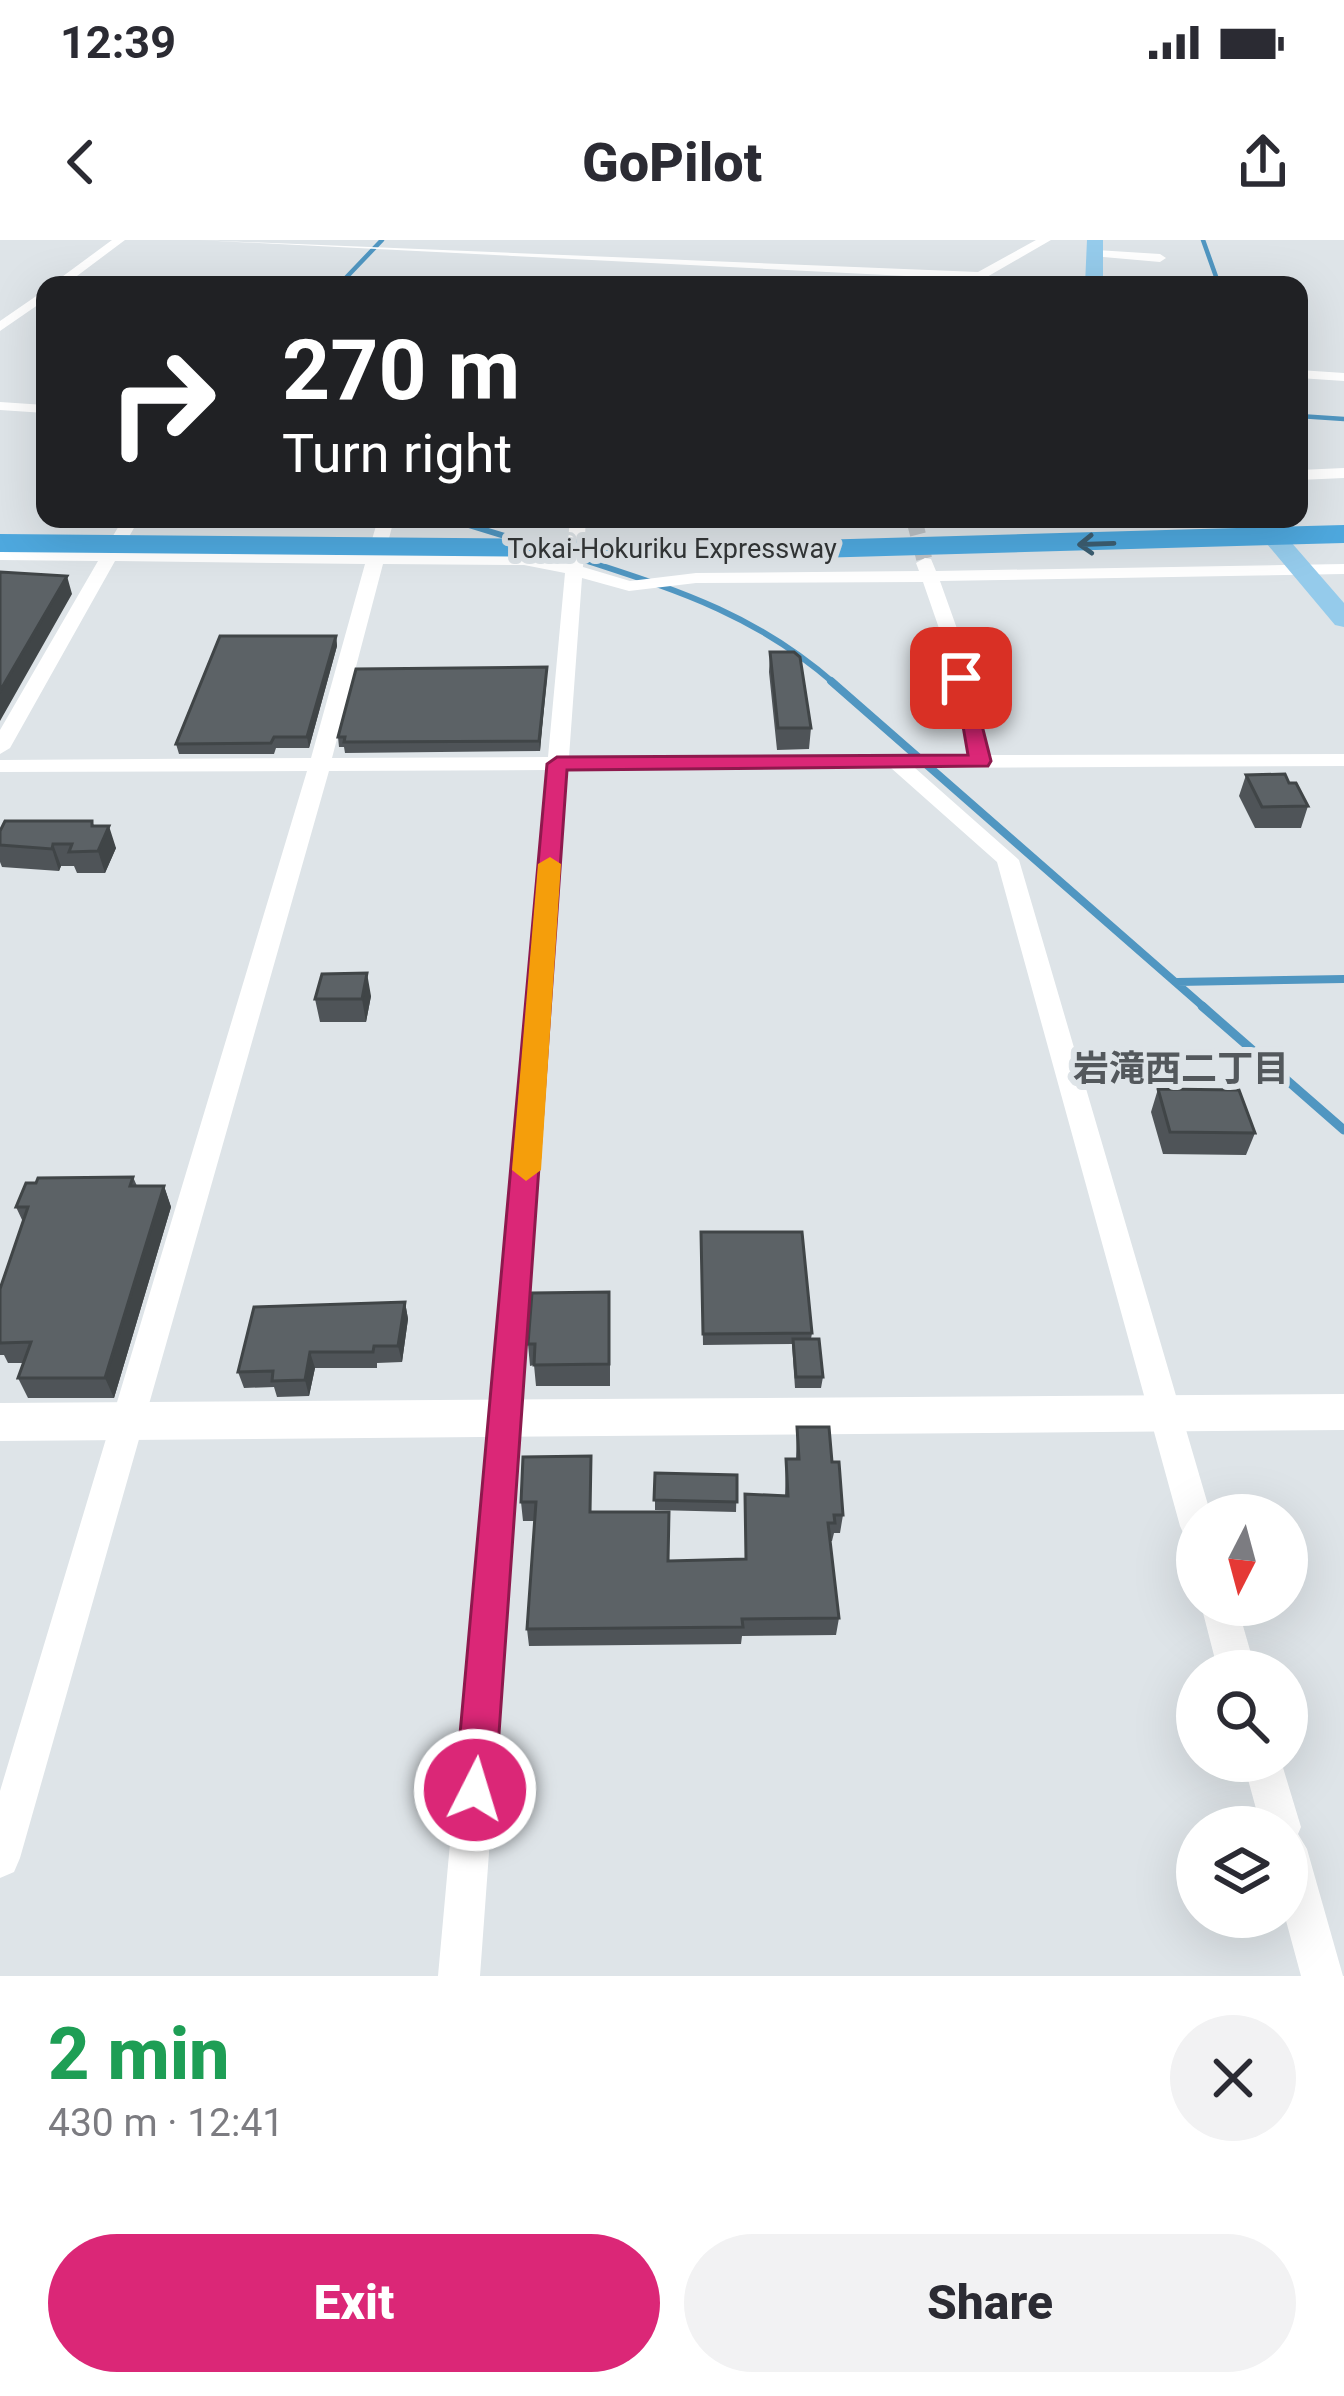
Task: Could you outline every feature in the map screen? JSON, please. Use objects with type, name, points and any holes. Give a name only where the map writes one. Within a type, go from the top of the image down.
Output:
[{"type":"highway","name":"Tokai-Hokuriku Expressway","points":[[0,527],[36,528]]},
{"type":"highway","name":"Tokai-Hokuriku Expressway","points":[[48,528],[621,540],[878,528]]},
{"type":"highway","name":"Tokai-Hokuriku Expressway","points":[[0,543],[1213,540],[1344,534]]},
{"type":"main road","points":[[1265,528],[1344,619]]},
{"type":"street","points":[[69,276],[118,240]]},
{"type":"street","points":[[204,240],[573,257],[820,261],[978,276],[1045,240]]},
{"type":"street","points":[[1096,247],[1162,264],[1155,240]]},
{"type":"street","points":[[565,271],[573,257]]},
{"type":"street","points":[[816,276],[820,261]]},
{"type":"street","points":[[5,324],[36,301]]},
{"type":"street","points":[[0,306],[27,308]]},
{"type":"street","points":[[5,324],[36,322]]},
{"type":"street","points":[[1308,375],[1344,377]]},
{"type":"street","points":[[0,406],[36,408]]},
{"type":"street","points":[[1308,475],[1344,473]]},
{"type":"street","points":[[0,748],[126,528]]},
{"type":"street","points":[[0,1858],[320,764],[384,528]]},
{"type":"street","points":[[459,1976],[577,528]]},
{"type":"street","points":[[0,555],[524,560],[574,563],[640,586],[669,579],[927,569],[1344,569]]},
{"type":"street","points":[[927,569],[951,637],[980,761]]},
{"type":"street","points":[[0,766],[1344,760]]},
{"type":"street","points":[[905,763],[1009,860],[1188,1494]]},
{"type":"street","points":[[0,1422],[1344,1412]]},
{"type":"street","points":[[1308,1925],[1322,1976]]},
{"type":"building","points":[[0,572],[67,576],[0,691]]},
{"type":"building","points":[[220,636],[336,636],[307,737],[274,737],[271,743],[176,744]]},
{"type":"building","points":[[770,652],[794,652],[800,657],[811,728],[778,728]]},
{"type":"building","points":[[547,667],[539,741],[344,742],[345,737],[338,737],[356,669]]},
{"type":"building","points":[[1285,774],[1289,783],[1296,783],[1308,806],[1262,807],[1246,775]]},
{"type":"building","points":[[5,821],[92,821],[92,826],[109,826],[98,851],[69,852],[72,844],[53,844],[52,849],[0,845]]},
{"type":"building","points":[[367,973],[362,999],[315,999],[322,974]]},
{"type":"building","points":[[1158,1089],[1239,1090],[1255,1133],[1170,1132]]},
{"type":"building","points":[[133,1177],[130,1186],[164,1186],[105,1378],[18,1378],[31,1342],[0,1343],[0,1289],[28,1207],[16,1207],[26,1183],[36,1183],[38,1178]]},
{"type":"building","points":[[701,1232],[802,1232],[812,1333],[703,1334]]},
{"type":"building","points":[[609,1292],[609,1364],[534,1365],[535,1344],[528,1344],[532,1293]]},
{"type":"building","points":[[405,1302],[398,1346],[374,1346],[373,1352],[310,1352],[305,1380],[272,1381],[273,1371],[238,1372],[254,1307]]},
{"type":"building","points":[[793,1339],[819,1339],[823,1377],[796,1377]]},
{"type":"building","points":[[797,1427],[829,1427],[832,1462],[839,1462],[843,1515],[834,1515],[835,1523],[828,1523],[839,1618],[742,1619],[743,1627],[527,1629],[536,1502],[521,1502],[523,1457],[591,1456],[590,1512],[669,1512],[668,1561],[746,1559],[745,1494],[788,1496],[786,1459],[799,1459]]},
{"type":"building","points":[[655,1473],[737,1475],[737,1502],[654,1500]]},
{"type":"waterway","points":[[348,276],[382,240]]},
{"type":"waterway","points":[[1203,240],[1216,276]]},
{"type":"waterway","points":[[1308,417],[1344,419]]},
{"type":"waterway","points":[[478,528],[521,541]]},
{"type":"waterway","points":[[572,556],[711,605],[774,638],[835,684]]},
{"type":"waterway","points":[[831,681],[1206,1009]]},
{"type":"waterway","points":[[1177,982],[1344,979]]},
{"type":"waterway","points":[[1202,1006],[1344,1130]]},
{"type":"tunnel","points":[[916,528],[925,562]]},
{"type":"slow traffic","points":[[526,1170],[550,864]]},
{"type":"district","name":"岩滝西二丁目","points":[[1181,1069]]},
{"type":"route","points":[[475,1790],[557,764],[980,761],[961,678]]}]
